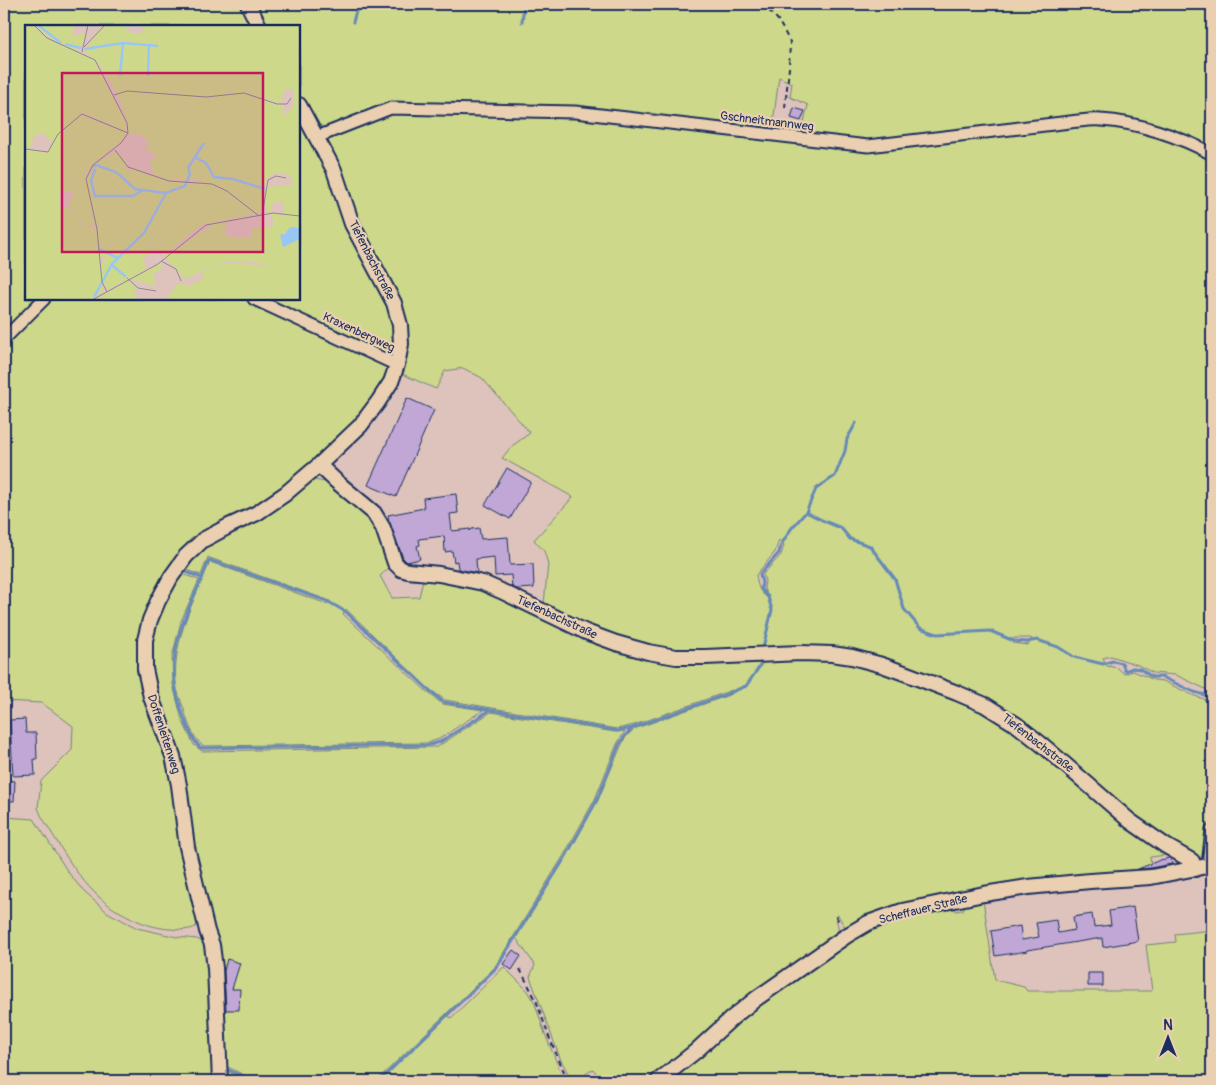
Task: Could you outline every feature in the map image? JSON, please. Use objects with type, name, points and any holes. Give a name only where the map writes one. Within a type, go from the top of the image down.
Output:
[{"type":"street","points":[[248,4],[258,25]]},
{"type":"street","name":"Tiefenbachstraße","points":[[300,107],[334,170],[352,224],[394,303],[400,325],[397,365],[390,382],[360,426],[319,465],[374,513],[383,528],[394,563],[401,569],[439,574],[501,590],[586,632],[648,652],[676,656],[706,657],[801,653],[832,654],[882,665],[958,693],[985,705],[1016,725],[1046,748],[1130,821],[1192,861],[1195,869]]},
{"type":"street","name":"Gschneitmannweg","points":[[317,137],[391,108],[575,112],[868,146],[1100,119],[1165,134],[1198,146],[1212,154]]},
{"type":"street","points":[[4,339],[43,300]]},
{"type":"street","name":"Kraxenbergweg","points":[[256,300],[397,365]]},
{"type":"street","name":"Doffenleitenweg","points":[[220,1081],[215,968],[212,945],[187,847],[179,785],[173,756],[151,697],[145,669],[145,640],[150,620],[158,601],[171,577],[186,556],[203,540],[257,513],[285,494],[319,465]]},
{"type":"street","name":"Scheffauer Straße","points":[[658,1081],[757,998],[846,936],[868,923],[902,911],[984,894],[1045,885],[1152,877],[1211,865],[1209,856],[1212,830]]},
{"type":"path","points":[[764,4],[778,20],[790,42],[785,108]]},
{"type":"path","points":[[520,969],[536,1000],[549,1037],[568,1081]]},
{"type":"green space","points":[[4,4],[243,4],[254,25],[25,25],[25,300],[248,300],[383,361],[389,370],[387,380],[343,438],[263,506],[197,540],[142,644],[168,749],[199,924],[190,929],[178,930],[148,925],[116,910],[89,887],[72,865],[38,808],[41,781],[72,750],[73,726],[42,703],[4,701]]},
{"type":"green space","points":[[254,4],[1212,4],[1212,150],[1144,123],[1081,123],[1145,130],[1212,156],[1212,692],[1176,675],[1153,673],[1138,665],[1111,656],[1103,658],[1107,666],[1118,668],[1124,674],[1133,671],[1154,680],[1163,681],[1212,702],[1212,806],[1209,843],[1205,854],[1198,859],[1177,850],[1009,716],[885,663],[675,653],[619,641],[544,604],[548,564],[544,551],[534,540],[573,497],[502,458],[512,446],[530,433],[482,378],[463,368],[445,371],[436,389],[400,373],[406,334],[359,232],[328,149],[327,140],[331,134],[340,131],[315,124],[300,96],[300,25],[265,25]],"holes":[[[779,77],[792,83],[790,97],[808,105],[803,126],[773,123]],[[779,540],[784,545],[781,555],[763,574],[765,581],[764,589],[769,598],[761,591],[756,575],[775,552]],[[1014,638],[1031,638],[1032,639],[1028,645],[1012,643]]]},
{"type":"green space","points":[[300,117],[327,168],[381,287],[397,330],[395,356],[388,356],[264,300],[300,300]]},
{"type":"green space","points":[[314,480],[325,482],[371,516],[380,530],[391,566],[380,576],[392,598],[419,597],[424,576],[486,590],[612,646],[756,658],[858,661],[986,709],[1174,854],[1150,857],[1152,872],[1058,879],[851,927],[844,926],[838,915],[835,917],[838,927],[836,937],[651,1081],[602,1081],[593,1069],[572,1081],[560,1058],[530,977],[535,965],[516,938],[567,856],[598,800],[626,737],[634,729],[732,694],[732,690],[634,725],[617,729],[445,700],[428,688],[346,609],[343,614],[442,704],[483,710],[439,739],[427,743],[203,746],[193,734],[178,693],[176,667],[177,652],[185,621],[210,562],[327,604],[330,601],[208,557],[201,575],[182,568],[204,545],[304,484]]},
{"type":"green space","points":[[179,573],[199,580],[181,621],[172,657],[173,685],[182,720],[194,745],[202,751],[437,747],[491,712],[615,732],[625,731],[617,744],[595,799],[564,855],[494,968],[376,1081],[223,1081],[222,1069],[243,1078],[244,1075],[222,1064],[218,956],[155,700],[149,643],[155,617]]},
{"type":"green space","points":[[4,817],[34,819],[68,872],[84,892],[107,912],[137,928],[177,937],[197,939],[208,945],[216,1081],[4,1081]]},
{"type":"green space","points":[[983,900],[995,980],[1024,987],[1027,991],[1152,991],[1146,945],[1176,942],[1175,934],[1212,930],[1212,1081],[666,1081],[745,1013],[857,933],[883,921],[952,906],[956,911],[963,910],[966,904]]},
{"type":"green space","points":[[504,967],[528,991],[534,1001],[563,1078],[555,1081],[380,1081],[448,1016],[451,1018]]},
{"type":"building","points":[[794,108],[805,111],[801,121],[791,118]]},
{"type":"building","points":[[407,398],[434,410],[396,497],[368,485]]},
{"type":"building","points":[[507,468],[531,482],[510,519],[485,505]]},
{"type":"building","points":[[456,494],[458,513],[450,514],[452,531],[470,529],[470,531],[479,528],[481,539],[508,537],[510,565],[533,564],[534,588],[517,589],[512,587],[511,575],[495,576],[494,557],[476,559],[477,573],[458,569],[457,561],[454,562],[452,551],[445,552],[444,536],[419,539],[420,545],[417,546],[420,559],[407,562],[403,558],[388,515],[424,508],[423,498]]},
{"type":"building","points":[[25,719],[26,733],[36,733],[37,759],[34,759],[35,775],[13,776],[10,720]]},
{"type":"building","points":[[4,780],[15,781],[14,801],[4,801]]},
{"type":"building","points":[[1169,858],[1172,864],[1138,869],[1160,860]]},
{"type":"building","points":[[1133,907],[1138,941],[1103,947],[1102,938],[995,956],[991,931],[1020,926],[1022,940],[1039,937],[1036,923],[1056,920],[1058,933],[1075,930],[1073,917],[1092,914],[1094,927],[1111,925],[1109,911]]},
{"type":"building","points":[[513,950],[521,956],[512,970],[503,964]]},
{"type":"building","points":[[227,959],[240,963],[232,989],[240,989],[239,1010],[226,1010],[224,971]]},
{"type":"building","points":[[1088,973],[1103,973],[1103,986],[1088,986]]},
{"type":"waterway","points":[[353,22],[358,4]]},
{"type":"waterway","points":[[522,22],[524,4]]},
{"type":"waterway","points":[[762,652],[772,610],[768,597],[761,589],[760,574],[779,553],[781,545],[791,529],[806,512],[816,489],[835,476],[845,451],[847,439],[856,423]]},
{"type":"waterway","points":[[806,512],[841,528],[850,539],[870,546],[895,579],[904,609],[920,628],[937,634],[990,631],[1014,641],[1027,642],[1037,640],[1058,647],[1074,657],[1103,664],[1113,661],[1122,663],[1125,671],[1133,668],[1140,669],[1152,677],[1162,677],[1194,692],[1212,697]]},
{"type":"waterway","points":[[181,570],[202,578],[209,560],[327,601],[346,612],[443,702],[618,731],[632,728],[746,686],[760,666],[761,658]]},
{"type":"waterway","points":[[202,578],[177,643],[174,671],[176,692],[183,715],[193,738],[201,748],[429,745],[440,742],[490,710]]},
{"type":"waterway","points":[[379,1081],[496,968],[566,856],[597,800],[619,745],[632,728]]},
{"type":"waterway","points":[[222,1067],[253,1081]]}]
